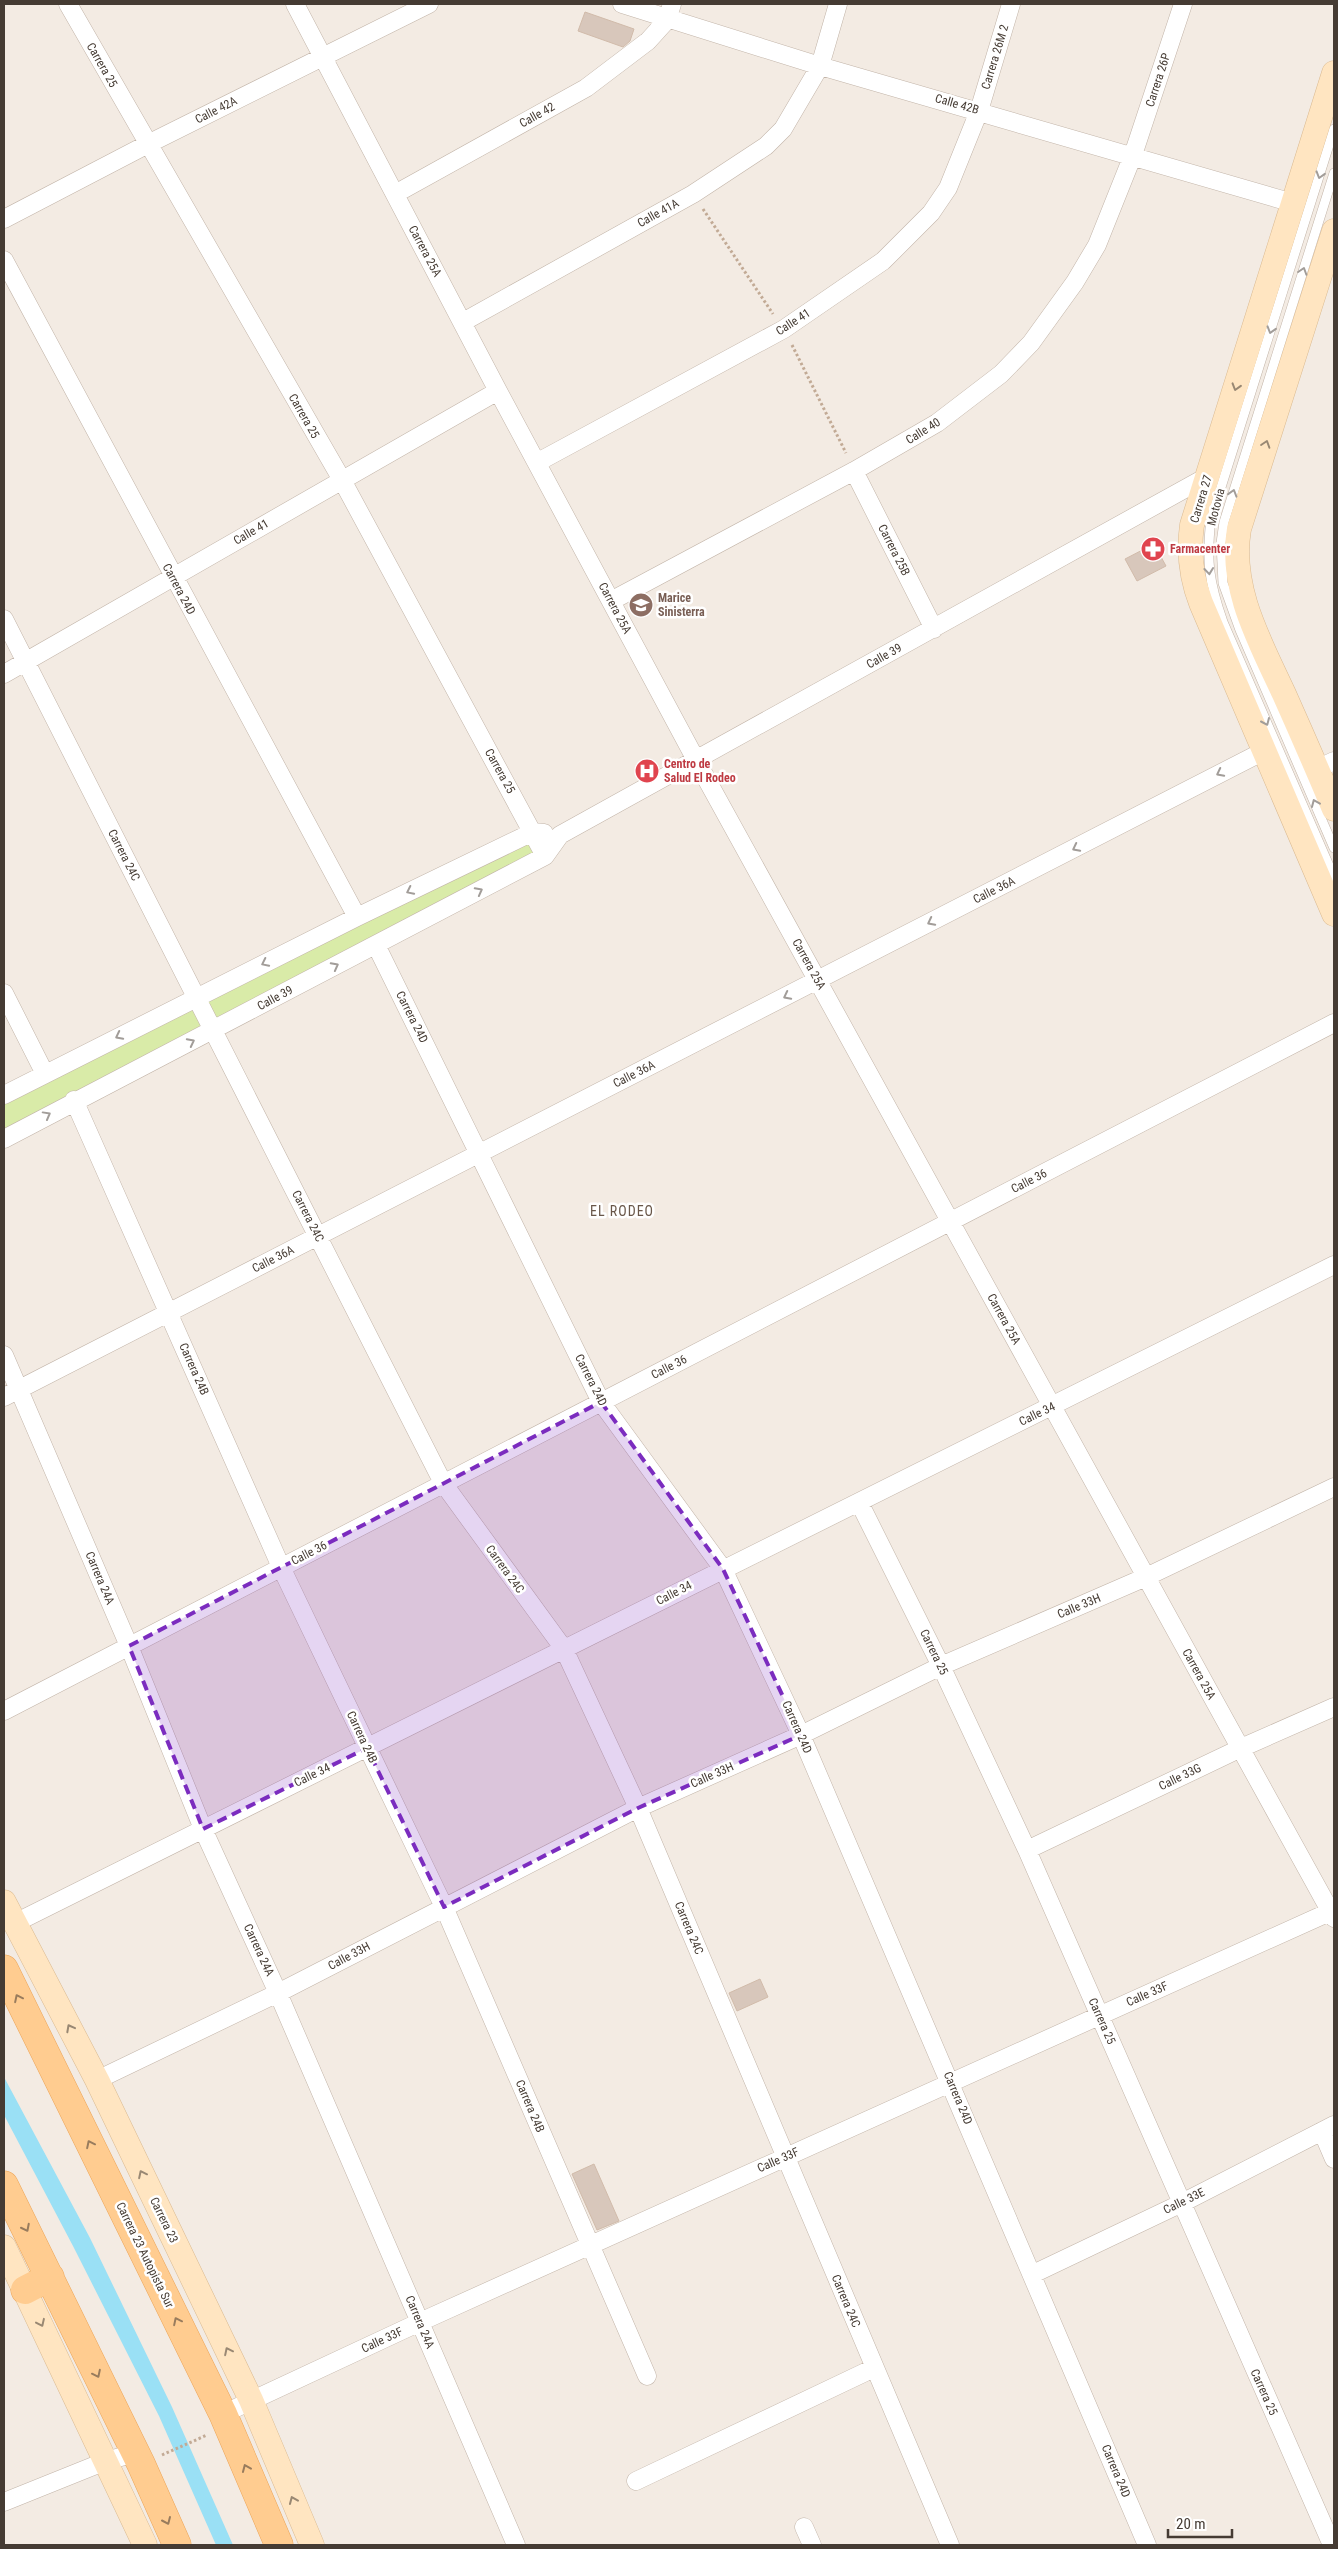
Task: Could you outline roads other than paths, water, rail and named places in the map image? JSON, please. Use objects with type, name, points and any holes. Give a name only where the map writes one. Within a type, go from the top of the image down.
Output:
[{"type":"main road","name":"Carrera 23 Autopista Sur","points":[[4,1969],[217,2424],[279,2545]]},
{"type":"main road","points":[[4,2185],[50,2277],[148,2454],[177,2545]]},
{"type":"main road","points":[[26,2290],[50,2277]]},
{"type":"street","name":"Carrera 25","points":[[68,4],[342,480],[533,832]]},
{"type":"street","name":"Carrera 25A","points":[[295,4],[498,391],[538,462],[696,760],[1333,1913]]},
{"type":"street","name":"Calle 42A","points":[[4,219],[148,144],[429,4]]},
{"type":"street","name":"Calle 42B","points":[[622,4],[670,12],[820,66],[1293,203]]},
{"type":"street","name":"Calle 41A","points":[[463,322],[692,194],[766,146],[783,129],[820,66],[838,4]]},
{"type":"street","name":"Carrera 26M 2","points":[[980,111],[1011,4]]},
{"type":"street","name":"Carrera 26P","points":[[1132,155],[1183,4]]},
{"type":"street","name":"Calle 42","points":[[395,194],[586,88],[648,41],[670,12]]},
{"type":"street","name":"Carrera 27","points":[[1334,73],[1208,476],[1190,540],[1193,580],[1334,914]]},
{"type":"street","name":"Calle 41","points":[[538,462],[784,329],[882,262],[931,214],[948,188],[980,111]]},
{"type":"street","name":"Calle 40","points":[[611,601],[854,471],[937,423],[1001,374],[1031,343],[1075,282],[1097,245],[1132,155]]},
{"type":"street","points":[[1334,231],[1240,529],[1237,552],[1237,571],[1247,610],[1326,765],[1334,809]]},
{"type":"street","name":"Carrera 24D","points":[[4,260],[357,917]]},
{"type":"street","name":"Calle 41","points":[[4,674],[498,391]]},
{"type":"street","name":"Carrera 25B","points":[[854,471],[934,629]]},
{"type":"street","name":"Calle 39","points":[[4,1139],[74,1100],[214,1030],[545,856],[560,835],[1208,476]]},
{"type":"street","name":"Carrera 24C","points":[[4,618],[444,1483],[564,1649],[638,1808],[950,2545]]},
{"type":"street","name":"Calle 36A","points":[[11,1393],[1264,751]]},
{"type":"street","points":[[4,1096],[357,917],[533,832],[560,835]]},
{"type":"street","points":[[533,832],[545,856]]},
{"type":"street","name":"Carrera 24D","points":[[376,945],[601,1402],[723,1569],[801,1735],[951,2082],[1147,2545]]},
{"type":"street","points":[[4,993],[45,1074]]},
{"type":"street","name":"Calle 36","points":[[4,1710],[1334,1023]]},
{"type":"street","name":"Carrera 24B","points":[[74,1100],[281,1567],[444,1907],[647,2376]]},
{"type":"street","name":"Calle 34","points":[[14,1923],[1334,1265]]},
{"type":"street","name":"Carrera 24A","points":[[4,1355],[11,1393],[129,1646],[203,1829],[278,1993],[516,2545]]},
{"type":"street","name":"Calle 33H","points":[[97,2080],[278,1993],[638,1808],[801,1735],[941,1666],[1146,1577],[1334,1487]]},
{"type":"street","name":"Carrera 25","points":[[859,1502],[941,1666],[1027,1850],[1332,2545]]},
{"type":"street","name":"Calle 33G","points":[[1027,1850],[1241,1748],[1334,1707]]},
{"type":"street","name":"Carrera 23","points":[[4,1902],[97,2080],[251,2400],[312,2545]]},
{"type":"street","name":"Calle 33F","points":[[217,2424],[251,2400],[420,2322],[1100,2015],[1333,1913]]},
{"type":"street","points":[[1328,2128],[1334,2158]]},
{"type":"street","name":"Calle 33E","points":[[1033,2274],[1182,2203],[1328,2128]]},
{"type":"street","points":[[4,2248],[26,2290],[144,2545]]},
{"type":"street","points":[[636,2480],[874,2368]]},
{"type":"street","points":[[4,2502],[106,2460],[148,2454]]},
{"type":"street","points":[[804,2527],[812,2545]]},
{"type":"lane","name":"Motovia","points":[[1334,129],[1211,519],[1207,554],[1211,588],[1223,622],[1334,877]]},
{"type":"lane","name":"Motovia","points":[[1334,174],[1224,522],[1220,563],[1223,583],[1240,630],[1334,848]]},
{"type":"water","points":[[4,2077],[90,2238],[172,2407],[233,2545],[216,2545],[159,2416],[4,2115]]},
{"type":"place","name":"Farmacenter","points":[[1153,549]]},
{"type":"place","name":"Marice Sinisterra","points":[[641,605]]},
{"type":"place","name":"Centro de Salud El Rodeo","points":[[647,771]]},
{"type":"district","name":"EL RODEO","points":[[622,1211]]}]
